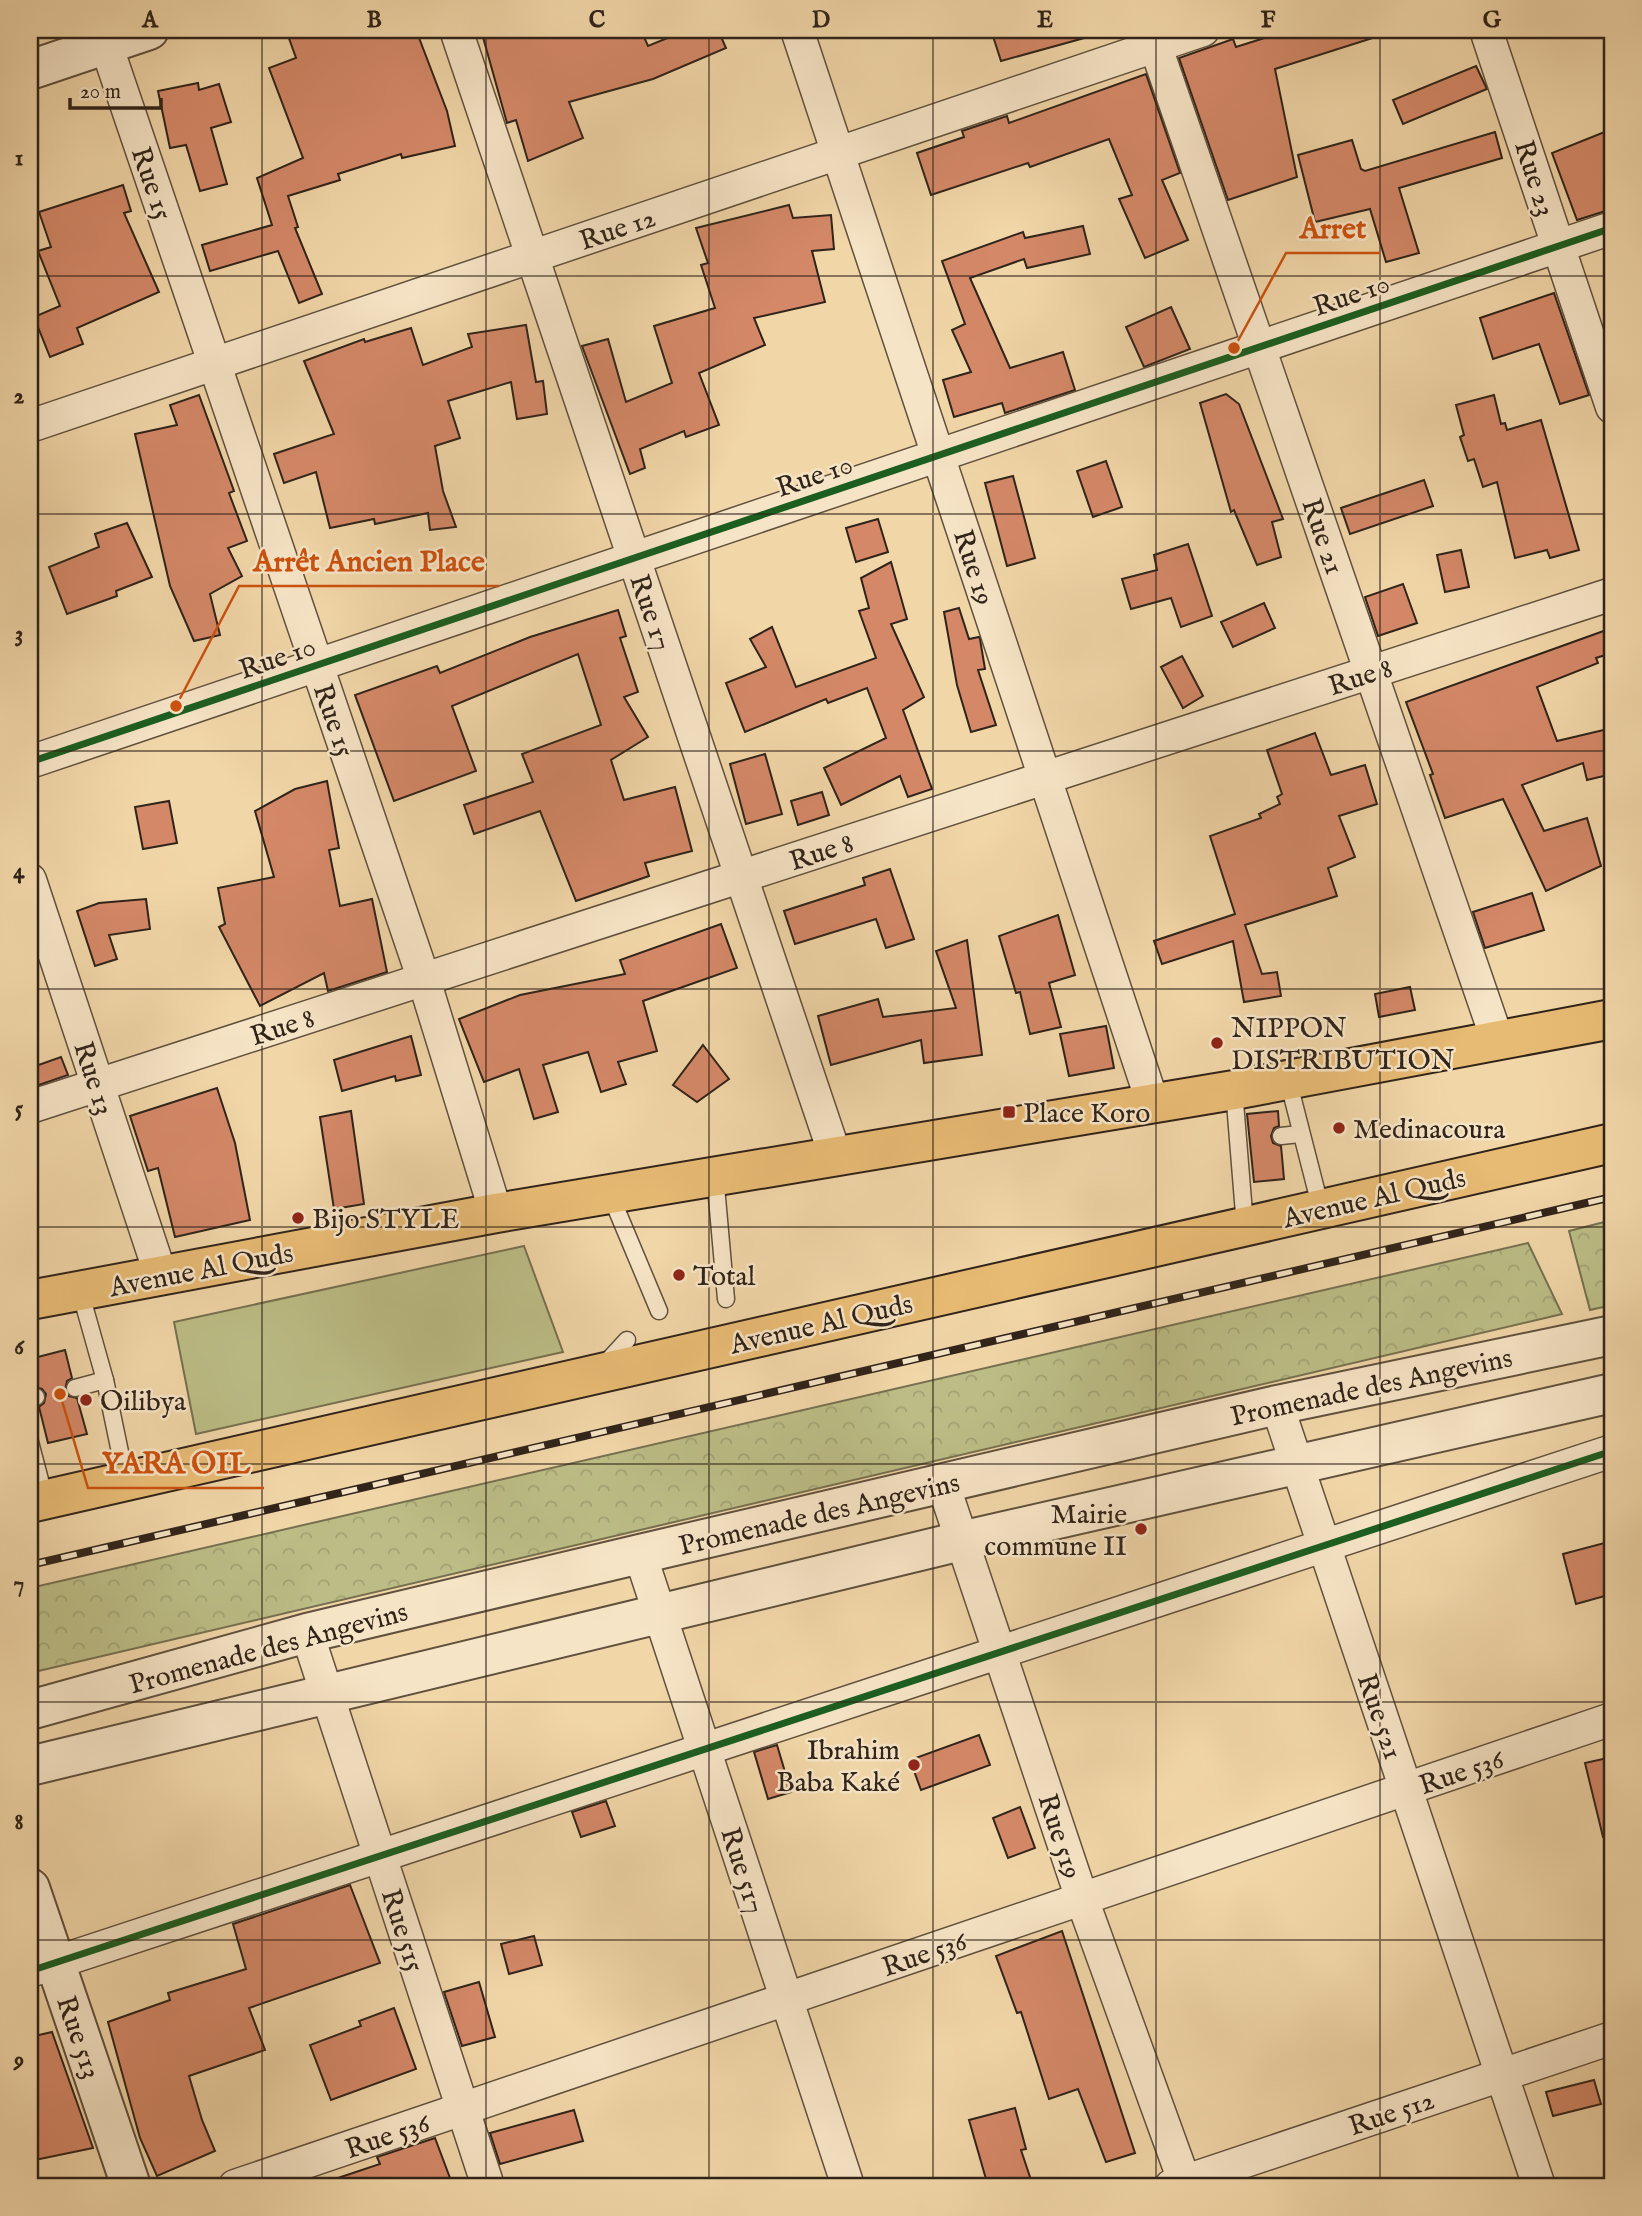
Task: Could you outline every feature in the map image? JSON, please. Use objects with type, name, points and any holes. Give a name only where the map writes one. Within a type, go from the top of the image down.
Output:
[{"type":"main road","name":"Avenue Al Quds","points":[[30,1300],[496,1213],[1234,1090],[1612,1019]]},
{"type":"main road","name":"Avenue Al Quds","points":[[37,1501],[595,1374],[792,1322],[1245,1226],[1612,1143]]},
{"type":"street","points":[[30,70],[103,37],[149,30]]},
{"type":"street","name":"Rue 17","points":[[456,30],[835,1155]]},
{"type":"street","name":"Rue 19","points":[[797,30],[1153,1104]]},
{"type":"street","name":"Rue 12","points":[[30,426],[838,153],[1153,38],[1203,30]]},
{"type":"street","name":"Rue 23","points":[[1486,30],[1612,407]]},
{"type":"street","name":"Rue 15","points":[[103,37],[424,980],[496,1213]]},
{"type":"street","name":"Rue 21","points":[[1153,38],[1498,1042]]},
{"type":"street","name":"Rue 10","points":[[30,762],[1612,228]]},
{"type":"street","name":"Rue 8","points":[[30,1107],[1612,594]]},
{"type":"street","name":"Rue 13","points":[[30,880],[161,1276]]},
{"type":"street","name":"Promenade des Angevins","points":[[30,1710],[307,1633],[640,1554],[1277,1405],[1612,1335]]},
{"type":"street","name":"Promenade des Angevins","points":[[30,1766],[961,1541],[1612,1393]]},
{"type":"street","name":"Rue 521","points":[[1277,1405],[1539,2186]]},
{"type":"street","points":[[43,1967],[1612,1451]]},
{"type":"street","name":"Rue 519","points":[[943,1484],[1180,2185]]},
{"type":"street","name":"Rue 517","points":[[640,1554],[848,2186]]},
{"type":"street","name":"Rue 515","points":[[307,1633],[488,2186]]},
{"type":"street","name":"Rue 536","points":[[235,2186],[1612,1719]]},
{"type":"street","name":"Rue 513","points":[[30,1888],[43,1967],[131,2186]]},
{"type":"street","name":"Rue 512","points":[[1180,2185],[1612,2038]]},
{"type":"lane","points":[[1289,1080],[1300,1134],[1321,1209]]},
{"type":"lane","points":[[1234,1090],[1244,1140],[1245,1226]]},
{"type":"lane","points":[[1280,1136],[1300,1134]]},
{"type":"lane","points":[[715,1175],[726,1298]]},
{"type":"lane","points":[[610,1194],[659,1311]]},
{"type":"lane","points":[[80,1291],[105,1380],[127,1481]]},
{"type":"lane","points":[[595,1374],[627,1340]]},
{"type":"lane","points":[[75,1388],[105,1380]]},
{"type":"lane","points":[[30,1442],[37,1501]]},
{"type":"green space","points":[[1612,1220],[1612,1305],[1590,1310],[1569,1231]]},
{"type":"green space","points":[[1528,1243],[1562,1314],[30,1673],[30,1588]]},
{"type":"green space","points":[[524,1246],[563,1352],[196,1434],[174,1322]]},
{"type":"building","points":[[286,30],[416,30],[447,111],[455,146],[402,158],[401,154],[338,174],[340,180],[288,196],[298,227],[295,228],[322,294],[299,303],[278,251],[210,271],[202,245],[272,225],[257,178],[303,158],[269,68],[296,58]]},
{"type":"building","points":[[481,30],[641,30],[648,46],[687,30],[718,30],[726,48],[653,79],[569,102],[583,138],[528,161],[516,120],[507,123]]},
{"type":"building","points":[[991,30],[1087,30],[1088,37],[1001,61]]},
{"type":"building","points":[[1290,30],[1382,30],[1382,35],[1275,69],[1297,177],[1228,200],[1179,58],[1233,39],[1236,47]]},
{"type":"building","points":[[1476,66],[1487,89],[1403,124],[1393,100]]},
{"type":"building","points":[[1146,74],[1180,173],[1162,180],[1188,240],[1145,258],[1119,199],[1132,195],[1109,139],[1030,167],[1028,163],[931,195],[917,153],[964,137],[962,131],[1007,116],[1009,123]]},
{"type":"building","points":[[198,83],[199,90],[219,84],[231,122],[211,128],[227,184],[200,191],[186,145],[170,148],[158,91]]},
{"type":"building","points":[[1612,129],[1612,209],[1577,220],[1552,153]]},
{"type":"building","points":[[1495,132],[1502,158],[1399,188],[1419,253],[1386,262],[1370,209],[1315,222],[1298,155],[1352,140],[1361,169],[1365,171]]},
{"type":"building","points":[[123,185],[131,211],[124,213],[159,292],[77,328],[83,344],[50,357],[34,317],[60,306],[38,251],[51,247],[39,212]]},
{"type":"building","points":[[789,205],[793,218],[831,215],[834,249],[812,251],[825,302],[754,318],[765,345],[699,373],[719,425],[686,437],[684,431],[640,449],[645,468],[630,474],[582,346],[608,339],[626,402],[672,383],[654,326],[715,308],[701,265],[708,263],[696,228]]},
{"type":"building","points":[[1083,226],[1090,254],[1027,268],[1024,259],[970,278],[1010,368],[1063,352],[1075,390],[1005,413],[1002,403],[954,417],[943,380],[971,372],[952,330],[965,324],[942,261],[1023,232],[1025,238]]},
{"type":"building","points":[[1554,293],[1589,395],[1560,404],[1539,344],[1493,359],[1480,318]]},
{"type":"building","points":[[1171,307],[1190,349],[1144,367],[1126,327]]},
{"type":"building","points":[[526,325],[536,382],[543,381],[547,414],[517,419],[511,382],[448,401],[460,438],[435,446],[443,491],[456,527],[430,530],[428,513],[375,524],[374,519],[330,528],[316,472],[284,483],[274,454],[334,434],[304,361],[364,339],[365,342],[411,328],[423,365],[472,347],[468,334]]},
{"type":"building","points":[[1226,394],[1239,404],[1283,519],[1272,522],[1281,557],[1257,565],[1234,510],[1231,512],[1200,403]]},
{"type":"building","points":[[199,395],[234,491],[229,493],[247,541],[228,548],[242,576],[210,594],[220,635],[194,641],[170,586],[135,434],[177,425],[170,405]]},
{"type":"building","points":[[1494,395],[1501,424],[1505,423],[1507,430],[1541,420],[1579,550],[1550,558],[1547,550],[1515,558],[1497,482],[1483,487],[1474,459],[1468,461],[1460,437],[1464,435],[1456,405]]},
{"type":"building","points":[[1106,461],[1122,507],[1093,517],[1077,471]]},
{"type":"building","points":[[1013,476],[1035,558],[1007,566],[985,483]]},
{"type":"building","points":[[1424,480],[1433,506],[1350,534],[1341,508]]},
{"type":"building","points":[[878,519],[888,552],[856,562],[846,528]]},
{"type":"building","points":[[127,523],[152,577],[116,591],[117,596],[67,614],[49,567],[99,547],[95,534]]},
{"type":"building","points":[[1188,544],[1212,616],[1181,627],[1171,598],[1131,609],[1122,579],[1157,570],[1154,555]]},
{"type":"building","points":[[1461,550],[1469,587],[1445,592],[1437,555]]},
{"type":"building","points":[[891,562],[907,619],[891,624],[924,697],[903,710],[932,789],[908,797],[900,776],[841,805],[824,768],[886,738],[867,688],[828,703],[826,699],[745,732],[726,683],[766,667],[750,639],[772,627],[796,687],[876,658],[859,611],[869,608],[861,578]]},
{"type":"building","points":[[1403,584],[1417,623],[1378,636],[1365,597]]},
{"type":"building","points":[[1264,603],[1275,628],[1233,647],[1221,622]]},
{"type":"building","points":[[959,608],[969,639],[980,639],[985,669],[978,670],[996,725],[971,732],[957,685],[944,612]]},
{"type":"building","points":[[618,610],[626,636],[620,638],[638,692],[624,697],[648,737],[611,760],[624,800],[675,787],[692,851],[645,863],[649,876],[576,901],[540,811],[474,834],[464,805],[533,782],[522,754],[601,725],[578,654],[452,706],[476,771],[394,801],[355,695],[437,666],[440,673],[530,637]]},
{"type":"building","points":[[1612,628],[1612,653],[1596,658],[1598,663],[1537,687],[1557,741],[1612,728],[1612,774],[1587,780],[1583,763],[1522,785],[1544,831],[1587,818],[1601,866],[1546,891],[1503,799],[1445,818],[1430,775],[1433,774],[1406,702]]},
{"type":"building","points":[[1182,656],[1203,696],[1183,708],[1161,667]]},
{"type":"building","points":[[1315,733],[1331,775],[1365,765],[1377,804],[1339,816],[1355,857],[1328,868],[1337,896],[1245,925],[1262,974],[1277,972],[1281,996],[1244,1002],[1233,941],[1162,964],[1154,941],[1235,914],[1210,836],[1261,818],[1259,814],[1280,804],[1277,797],[1282,794],[1267,750]]},
{"type":"building","points":[[765,754],[782,814],[746,824],[730,764]]},
{"type":"building","points":[[327,781],[339,848],[329,850],[340,906],[372,899],[387,972],[328,991],[324,973],[260,1006],[219,927],[225,924],[218,888],[274,877],[255,811],[295,789]]},
{"type":"building","points":[[822,792],[829,815],[798,825],[791,801]]},
{"type":"building","points":[[169,801],[177,843],[143,849],[135,807]]},
{"type":"building","points":[[890,869],[914,939],[886,948],[876,919],[795,944],[784,911],[865,885],[863,878]]},
{"type":"building","points":[[1532,893],[1544,930],[1485,948],[1473,912]]},
{"type":"building","points":[[146,899],[150,929],[109,935],[117,959],[95,966],[77,911],[99,903]]},
{"type":"building","points":[[1058,915],[1075,975],[1049,983],[1061,1027],[1030,1034],[1020,992],[1016,993],[999,936]]},
{"type":"building","points":[[721,924],[737,968],[643,1001],[657,1051],[618,1062],[626,1084],[601,1092],[588,1052],[543,1065],[558,1112],[534,1119],[519,1069],[484,1082],[459,1019],[520,995],[625,974],[620,960]]},
{"type":"building","points":[[967,940],[982,1055],[924,1063],[921,1040],[831,1065],[818,1016],[878,999],[883,1017],[956,1008],[936,951]]},
{"type":"building","points":[[1410,987],[1415,1010],[1379,1017],[1375,994]]},
{"type":"building","points":[[1106,1026],[1114,1068],[1069,1076],[1060,1034]]},
{"type":"building","points":[[411,1036],[421,1075],[396,1081],[395,1076],[342,1091],[334,1060]]},
{"type":"building","points":[[703,1045],[729,1079],[697,1102],[673,1085]]},
{"type":"building","points":[[61,1057],[68,1075],[30,1088],[30,1068]]},
{"type":"building","points":[[217,1088],[235,1143],[250,1220],[175,1237],[158,1168],[148,1171],[130,1116]]},
{"type":"building","points":[[351,1111],[364,1204],[334,1209],[320,1117]]},
{"type":"building","points":[[1278,1111],[1279,1126],[1274,1128],[1271,1136],[1273,1143],[1281,1146],[1284,1179],[1254,1182],[1247,1114]]},
{"type":"building","points":[[65,1350],[72,1378],[67,1381],[65,1390],[68,1396],[77,1398],[87,1434],[48,1443],[39,1407],[44,1403],[46,1394],[42,1389],[34,1387],[30,1359]]},
{"type":"building","points":[[1612,1541],[1612,1594],[1576,1604],[1563,1554]]},
{"type":"building","points":[[979,1735],[990,1765],[921,1790],[910,1760]]},
{"type":"building","points":[[777,1745],[791,1792],[768,1799],[754,1752]]},
{"type":"building","points":[[1612,1757],[1612,1836],[1603,1837],[1585,1763]]},
{"type":"building","points":[[606,1801],[615,1826],[581,1837],[572,1812]]},
{"type":"building","points":[[1020,1807],[1035,1848],[1008,1858],[993,1818]]},
{"type":"building","points":[[350,1885],[380,1963],[249,2008],[265,2050],[189,2076],[202,2120],[215,2151],[157,2176],[140,2138],[108,2022],[170,2000],[168,1993],[246,1969],[233,1924]]},
{"type":"building","points":[[1062,1931],[1135,2153],[1106,2162],[1078,2089],[1049,2099],[1021,2012],[1017,2013],[996,1956]]},
{"type":"building","points":[[534,1936],[542,1965],[509,1974],[501,1944]]},
{"type":"building","points":[[479,1982],[495,2037],[462,2046],[444,1992]]},
{"type":"building","points":[[394,2008],[416,2069],[331,2100],[310,2045],[361,2026],[359,2021]]},
{"type":"building","points":[[52,2032],[93,2148],[30,2161],[30,2037]]},
{"type":"building","points":[[1594,2080],[1601,2104],[1553,2116],[1546,2092]]},
{"type":"building","points":[[1015,2108],[1026,2149],[1021,2150],[1033,2186],[988,2186],[969,2120]]},
{"type":"building","points":[[574,2110],[583,2141],[500,2164],[490,2133]]},
{"type":"building","points":[[435,2138],[453,2186],[327,2186],[326,2182],[380,2164],[377,2157]]},
{"type":"railway","points":[[30,1565],[1612,1197]]},
{"type":"cycle path","points":[[30,762],[1612,228]]},
{"type":"cycle path","points":[[30,1971],[1612,1451]]},
{"type":"place","name":"Arret","points":[[1234,348]]},
{"type":"place","name":"Arrêt Ancien Place","points":[[176,706]]},
{"type":"place","name":"NIPPON DISTRIBUTION","points":[[1217,1043]]},
{"type":"place","name":"Place Koro","points":[[1009,1112]]},
{"type":"place","name":"Medinacoura","points":[[1339,1128]]},
{"type":"place","name":"Bijo STYLE","points":[[298,1218]]},
{"type":"place","name":"Total","points":[[679,1275]]},
{"type":"place","name":"YARA OIL","points":[[60,1394]]},
{"type":"place","name":"Oilibya","points":[[86,1400]]},
{"type":"place","name":"Mairie commune II","points":[[1141,1529]]},
{"type":"place","name":"Ibrahim Baba Kaké","points":[[914,1765]]}]
